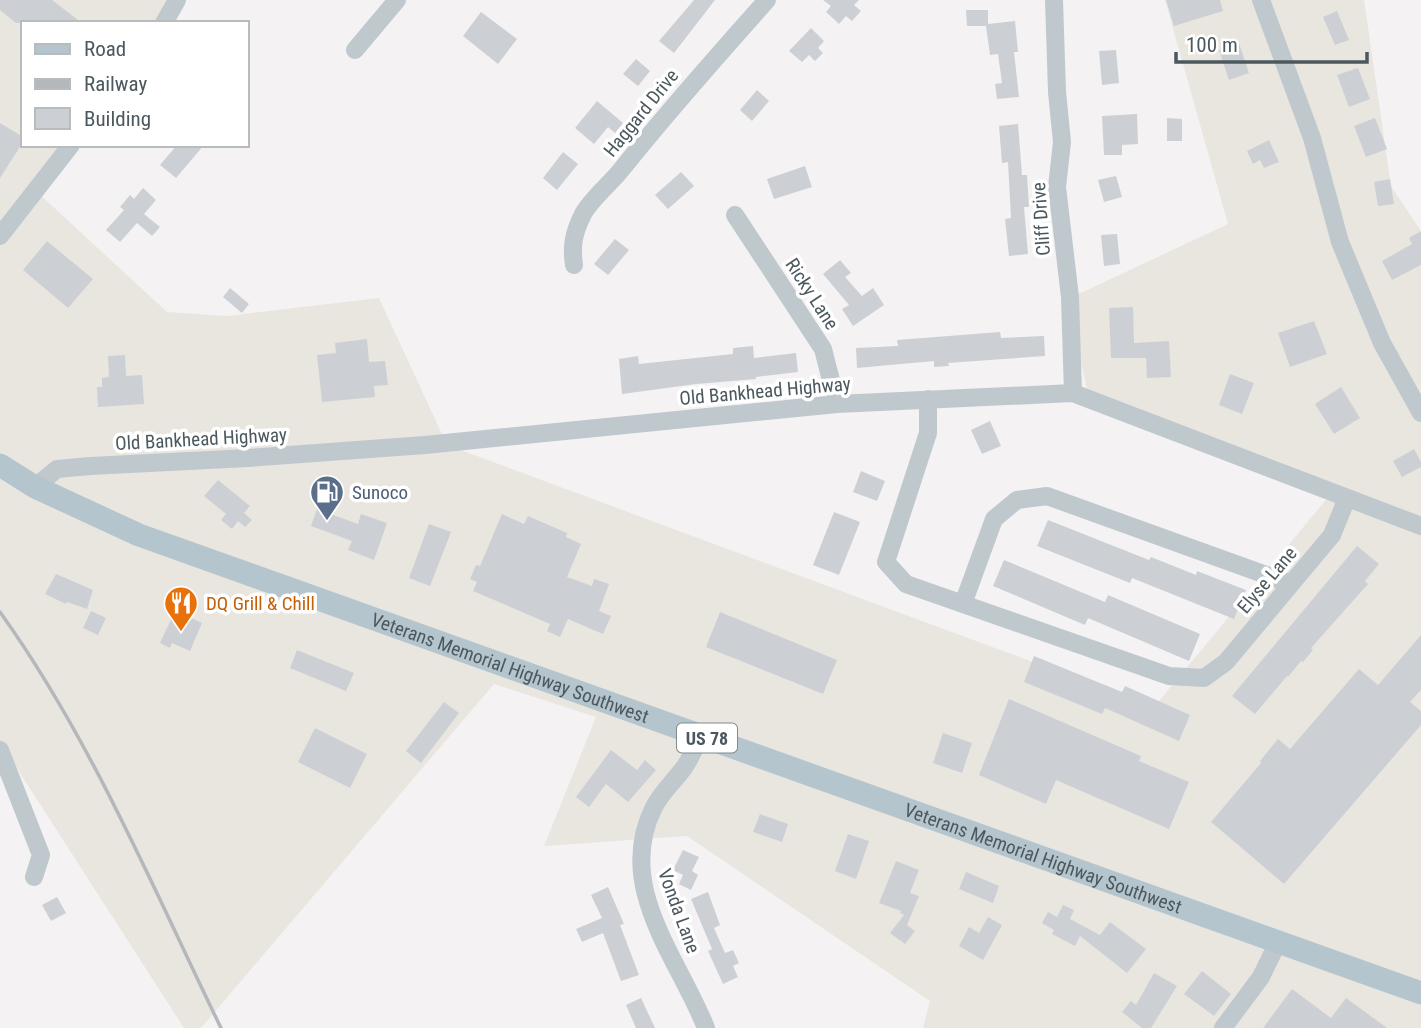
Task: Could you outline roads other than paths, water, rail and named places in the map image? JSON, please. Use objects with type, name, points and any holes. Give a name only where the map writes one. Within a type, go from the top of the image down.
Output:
[{"type":"main road","name":"Veterans Memorial Highway Southwest","points":[[0,466],[35,487],[139,535],[1421,993]]},
{"type":"street","points":[[165,21],[177,0]]},
{"type":"street","points":[[355,50],[397,0]]},
{"type":"street","name":"Haggard Drive","points":[[574,265],[574,232],[585,211],[678,98],[767,0]]},
{"type":"street","name":"Cliff Drive","points":[[1054,0],[1057,92],[1062,142],[1057,187],[1070,297],[1073,393]]},
{"type":"street","points":[[1261,0],[1312,138],[1340,242],[1382,344],[1421,413]]},
{"type":"street","points":[[0,236],[69,147]]},
{"type":"street","name":"Ricky Lane","points":[[735,215],[823,349],[837,404]]},
{"type":"street","name":"Old Bankhead Highway","points":[[35,487],[57,469],[90,466],[425,446],[837,404],[1073,393],[1421,526]]},
{"type":"street","points":[[928,399],[928,433],[886,562],[906,584],[963,604],[994,519],[1017,500],[1047,496],[1291,584]]},
{"type":"street","name":"Elyse Lane","points":[[963,604],[1169,676],[1204,678],[1226,662],[1332,535],[1348,498]]},
{"type":"street","name":"Vonda Lane","points":[[701,735],[686,765],[654,806],[643,837],[639,860],[643,886],[663,940],[706,1028]]},
{"type":"street","points":[[0,750],[40,855],[34,877]]},
{"type":"street","points":[[1223,1028],[1261,977],[1278,942]]},
{"type":"railway","points":[[0,612],[33,661],[92,763],[221,1028]]},
{"type":"place","name":"Sunoco","points":[[327,522]]},
{"type":"place","name":"DQ Grill & Chill","points":[[181,633]]}]
